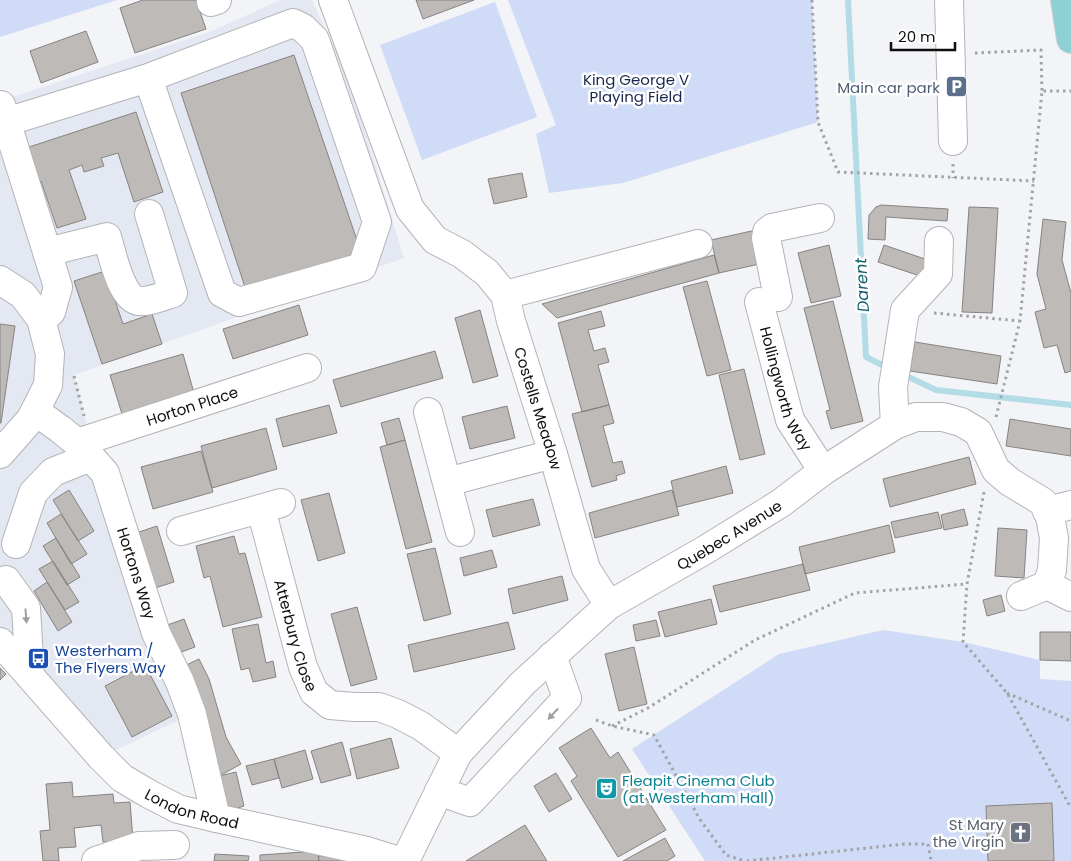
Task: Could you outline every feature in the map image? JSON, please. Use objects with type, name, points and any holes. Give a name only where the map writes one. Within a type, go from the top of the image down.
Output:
[{"type":"main road","points":[[1065,0],[1071,38]]},
{"type":"street","name":"Costells Meadow","points":[[333,0],[410,209],[434,240],[462,254],[487,273],[505,295],[511,321],[553,454],[586,569],[609,604]]},
{"type":"street","points":[[949,0],[953,141]]},
{"type":"street","points":[[41,319],[51,312],[58,287],[3,113],[148,78],[293,23],[303,28],[315,40],[377,222],[362,267],[239,302],[222,294],[148,78]]},
{"type":"street","points":[[47,252],[107,238],[122,284],[128,295],[137,301],[146,301],[173,294],[149,214]]},
{"type":"street","name":"Hollingworth Way","points":[[820,218],[772,228],[767,232],[766,300],[790,420],[823,472]]},
{"type":"street","points":[[895,425],[892,386],[905,310],[938,274],[939,241]]},
{"type":"street","points":[[505,295],[698,244]]},
{"type":"street","points":[[0,280],[23,295],[41,319],[50,354],[48,385],[30,420],[0,454]]},
{"type":"street","name":"Horton Place","points":[[16,544],[33,493],[53,472],[86,446],[307,368]]},
{"type":"street","name":"Hortons Way","points":[[35,411],[86,446],[105,473],[156,633],[180,682],[192,714],[216,818]]},
{"type":"street","points":[[428,412],[460,532]]},
{"type":"street","name":"Quebec Avenue","points":[[405,861],[458,753],[524,683],[609,604],[705,550],[781,502],[895,425],[916,417],[943,417],[961,422],[978,432],[996,470],[1010,482],[1043,502],[1059,508],[1050,517],[1054,538],[1052,570],[1047,585]]},
{"type":"street","points":[[447,482],[553,454]]},
{"type":"street","name":"Atterbury Close","points":[[181,531],[271,506],[303,667],[314,692],[330,705],[380,707],[398,714],[421,726],[458,753]]},
{"type":"street","points":[[0,582],[6,580],[26,608],[30,676]]},
{"type":"street","points":[[1021,596],[1047,585],[1071,597]]},
{"type":"street","name":"London Road","points":[[0,642],[101,757],[122,778],[149,794],[178,808],[216,818],[367,850],[399,861]]},
{"type":"street","points":[[439,791],[470,802],[568,698],[552,656]]},
{"type":"street","points":[[96,861],[139,846],[175,853],[178,808]]},
{"type":"path","points":[[812,0],[818,122],[838,172],[1034,181]]},
{"type":"path","points":[[950,54],[1041,50],[1042,91]]},
{"type":"path","points":[[905,310],[1020,321]]},
{"type":"path","points":[[74,375],[86,446]]},
{"type":"path","points":[[612,726],[648,708],[755,640],[855,593],[967,584]]},
{"type":"path","points":[[1007,693],[1071,721]]},
{"type":"path","points":[[596,720],[612,726],[654,735],[700,818],[726,855],[746,861],[904,844],[928,844],[931,861]]},
{"type":"shaded area","points":[[280,0],[312,0],[349,79],[404,258],[74,375],[90,438],[192,714],[101,757],[0,648],[0,91],[3,100],[212,31]]},
{"type":"green space","points":[[0,0],[117,0],[0,37]]},
{"type":"green space","name":"King George V Playing Field","points":[[508,0],[812,0],[818,122],[623,183],[549,193],[536,134],[556,125]]},
{"type":"green space","points":[[495,2],[537,117],[422,160],[380,45]]},
{"type":"green space","points":[[883,630],[963,642],[1040,660],[1040,679],[1071,681],[1071,861],[705,861],[632,749],[779,654]]},
{"type":"building","points":[[143,0],[196,0],[206,29],[135,53],[120,8]]},
{"type":"building","points":[[416,0],[474,0],[423,19]]},
{"type":"building","points":[[86,31],[98,62],[41,83],[30,51]]},
{"type":"building","points":[[294,55],[361,252],[246,290],[181,93]]},
{"type":"building","points":[[136,112],[163,192],[134,202],[118,153],[101,158],[104,166],[84,172],[82,165],[69,170],[86,219],[57,228],[41,181],[34,183],[23,149]]},
{"type":"building","points":[[522,173],[527,197],[494,204],[488,179]]},
{"type":"building","points":[[881,205],[948,209],[947,221],[886,217],[885,240],[868,239],[869,215],[876,207]]},
{"type":"building","points":[[969,207],[998,208],[992,313],[962,312]]},
{"type":"building","points":[[1043,219],[1066,222],[1062,260],[1071,293],[1071,371],[1065,373],[1057,345],[1044,348],[1035,312],[1046,309],[1037,274]]},
{"type":"building","points":[[756,230],[764,263],[719,273],[711,240]]},
{"type":"building","points":[[829,245],[841,296],[811,303],[798,253]]},
{"type":"building","points":[[884,245],[928,260],[923,277],[878,262]]},
{"type":"building","points":[[714,255],[719,273],[557,318],[542,304]]},
{"type":"building","points":[[105,271],[123,324],[152,314],[162,344],[102,364],[74,281]]},
{"type":"building","points":[[707,281],[731,370],[707,376],[683,287]]},
{"type":"building","points":[[833,301],[863,421],[831,429],[826,411],[830,410],[804,308]]},
{"type":"building","points":[[299,305],[308,335],[233,359],[223,329]]},
{"type":"building","points":[[480,310],[498,376],[473,383],[455,318]]},
{"type":"building","points":[[601,311],[605,326],[588,330],[594,351],[605,348],[609,362],[598,365],[609,405],[582,412],[558,323]]},
{"type":"building","points":[[0,324],[15,326],[1,423],[0,423]]},
{"type":"building","points":[[915,342],[1001,356],[997,384],[910,371]]},
{"type":"building","points":[[435,351],[443,378],[341,407],[333,380]]},
{"type":"building","points":[[183,354],[194,393],[122,414],[110,375]]},
{"type":"building","points":[[744,369],[765,454],[740,460],[719,375]]},
{"type":"building","points":[[329,405],[337,433],[283,447],[276,419]]},
{"type":"building","points":[[609,405],[614,423],[603,426],[613,463],[622,461],[625,473],[616,476],[617,480],[592,487],[572,414]]},
{"type":"building","points":[[507,406],[515,438],[470,449],[462,417]]},
{"type":"building","points":[[399,418],[405,440],[387,445],[381,423]]},
{"type":"building","points":[[1010,419],[1071,429],[1071,456],[1006,446]]},
{"type":"building","points":[[266,428],[277,469],[212,488],[201,446]]},
{"type":"building","points":[[405,440],[432,542],[406,549],[380,447]]},
{"type":"building","points":[[201,451],[213,492],[153,509],[141,467]]},
{"type":"building","points":[[969,457],[976,484],[890,507],[883,479]]},
{"type":"building","points":[[726,466],[733,493],[677,507],[671,481]]},
{"type":"building","points":[[69,490],[94,531],[78,541],[53,500]]},
{"type":"building","points":[[672,490],[679,515],[595,538],[589,513]]},
{"type":"building","points":[[329,493],[345,553],[318,561],[301,500]]},
{"type":"building","points":[[533,499],[540,525],[493,537],[486,510]]},
{"type":"building","points":[[964,509],[968,525],[944,530],[941,515]]},
{"type":"building","points":[[938,512],[942,528],[895,538],[891,522]]},
{"type":"building","points":[[61,514],[87,554],[71,564],[47,523]]},
{"type":"building","points":[[889,525],[895,552],[805,574],[799,547]]},
{"type":"building","points":[[157,526],[174,582],[155,588],[139,532]]},
{"type":"building","points":[[998,528],[1027,530],[1024,578],[995,576]]},
{"type":"building","points":[[234,536],[239,554],[245,553],[262,617],[223,627],[210,576],[204,578],[196,546]]},
{"type":"building","points":[[56,538],[80,577],[67,585],[43,546]]},
{"type":"building","points":[[435,548],[451,614],[424,621],[407,554]]},
{"type":"building","points":[[492,550],[497,567],[464,576],[460,558]]},
{"type":"building","points":[[53,561],[79,602],[65,610],[39,569]]},
{"type":"building","points":[[803,564],[810,590],[720,612],[713,586]]},
{"type":"building","points":[[562,576],[568,600],[513,614],[508,589]]},
{"type":"building","points":[[47,582],[72,622],[58,631],[34,591]]},
{"type":"building","points":[[1001,595],[1005,611],[987,616],[983,600]]},
{"type":"building","points":[[711,599],[717,624],[665,637],[658,612]]},
{"type":"building","points":[[357,607],[377,679],[351,686],[331,614]]},
{"type":"building","points":[[184,619],[195,647],[173,655],[162,627]]},
{"type":"building","points":[[656,620],[660,636],[636,641],[633,625]]},
{"type":"building","points":[[508,622],[515,649],[414,672],[408,645]]},
{"type":"building","points":[[258,624],[266,663],[273,661],[276,677],[253,682],[249,668],[241,670],[232,629]]},
{"type":"building","points":[[1040,632],[1071,632],[1071,661],[1040,660]]},
{"type":"building","points":[[634,647],[647,704],[619,711],[605,654]]},
{"type":"building","points":[[199,659],[209,679],[226,737],[241,764],[223,774],[212,774],[178,669]]},
{"type":"building","points":[[145,665],[172,716],[132,737],[105,686]]},
{"type":"building","points":[[0,668],[6,674],[0,680]]},
{"type":"building","points":[[591,728],[610,758],[618,752],[666,830],[618,857],[571,781],[577,776],[559,748]]},
{"type":"building","points":[[391,738],[399,768],[357,779],[350,749]]},
{"type":"building","points":[[342,742],[351,775],[321,783],[311,751]]},
{"type":"building","points":[[305,750],[313,779],[282,788],[274,759]]},
{"type":"building","points":[[274,759],[279,778],[252,785],[246,766]]},
{"type":"building","points":[[236,772],[244,806],[228,811],[215,777]]},
{"type":"building","points":[[556,773],[572,799],[549,812],[534,786]]},
{"type":"building","points":[[72,782],[73,797],[113,794],[114,803],[130,802],[133,840],[103,842],[101,825],[74,828],[76,847],[58,848],[59,861],[43,861],[40,831],[50,830],[46,784]]},
{"type":"building","name":"St Mary the Virgin","points":[[1052,803],[1054,861],[988,861],[986,806]]},
{"type":"building","points":[[525,825],[547,861],[466,861]]},
{"type":"building","points":[[665,838],[675,856],[667,861],[623,861]]},
{"type":"building","points":[[318,851],[319,861],[260,861],[260,855]]},
{"type":"building","points":[[215,854],[249,856],[248,861],[214,861]]},
{"type":"building","points":[[340,855],[340,861],[319,861],[318,856]]},
{"type":"waterway","name":"Darent","points":[[848,0],[866,357],[890,369]]},
{"type":"waterway","name":"Darent","points":[[902,374],[936,390],[1071,405]]},
{"type":"place","name":"Main car park","points":[[956,87]]},
{"type":"place","name":"Westerham / The Flyers Way","points":[[39,659]]},
{"type":"place","name":"Fleapit Cinema Club (at Westerham Hall)","points":[[606,789]]},
{"type":"place","name":"St Mary the Virgin","points":[[1020,833]]}]
